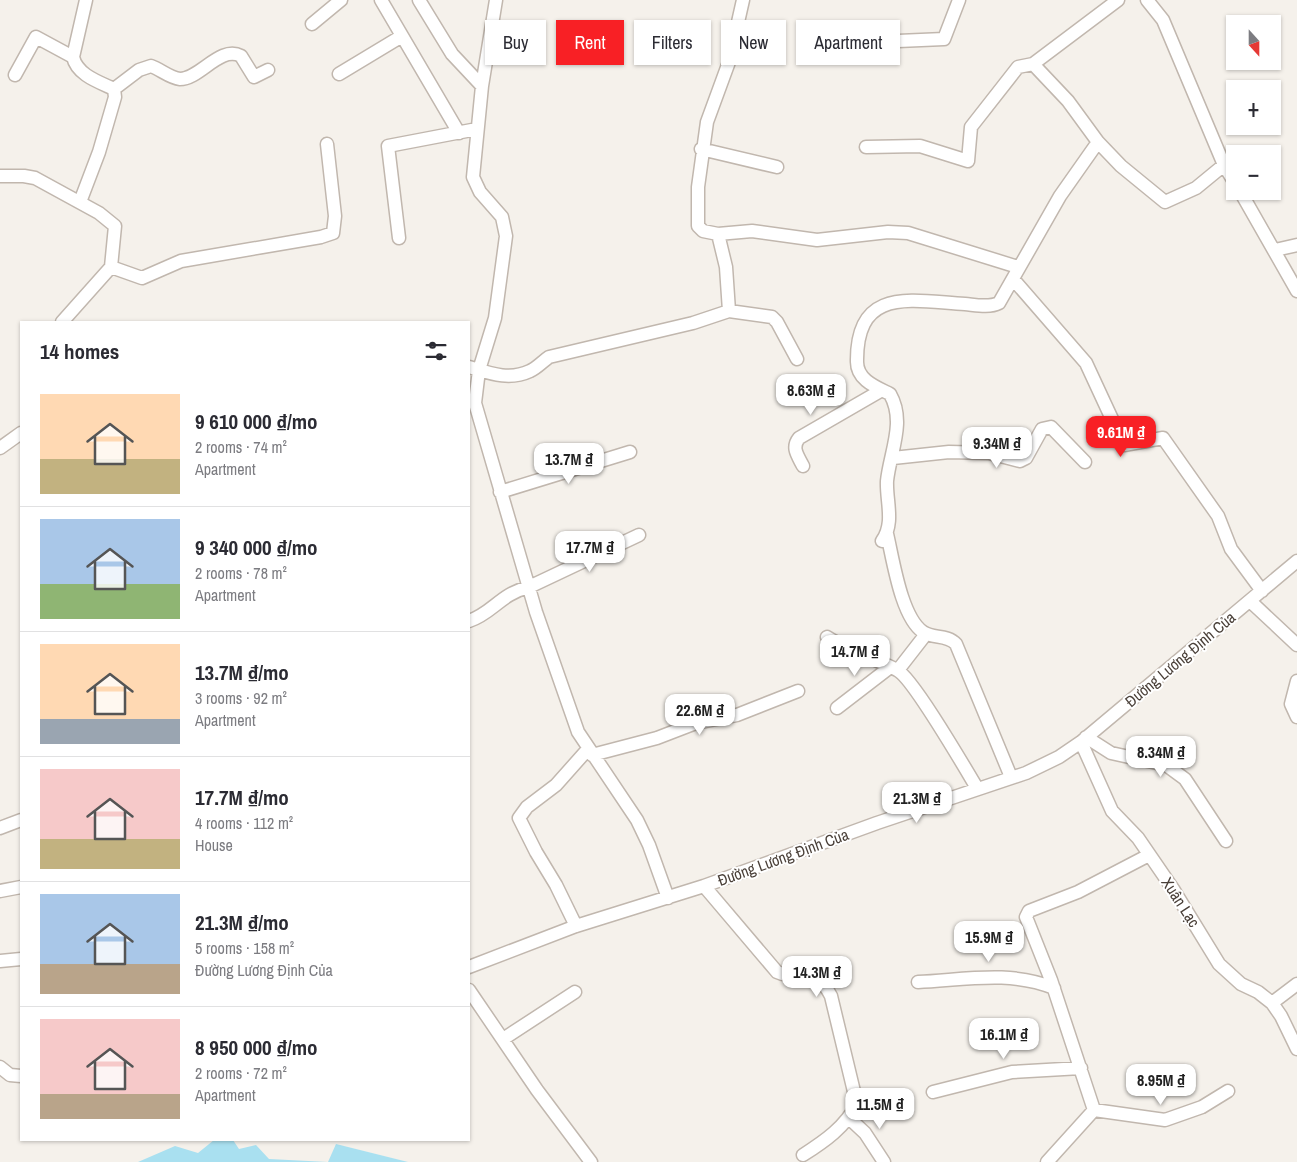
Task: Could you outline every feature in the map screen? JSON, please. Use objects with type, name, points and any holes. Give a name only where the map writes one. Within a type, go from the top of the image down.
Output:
[{"type":"street","points":[[86,0],[73,57],[78,69],[114,89]]},
{"type":"street","points":[[312,24],[341,0]]},
{"type":"street","points":[[381,0],[460,133]]},
{"type":"street","points":[[419,0],[452,54],[482,86]]},
{"type":"street","points":[[496,0],[482,86],[473,177],[480,192],[502,218],[506,236],[495,318],[474,368],[475,403],[529,587],[578,732],[637,820],[649,844],[668,898]]},
{"type":"street","points":[[743,0],[736,35],[706,122],[702,149],[697,222],[703,231],[718,234],[752,231],[817,240],[888,232],[908,233],[1016,273],[1086,363],[1124,445],[1163,438],[1218,516],[1231,550],[1262,591]]},
{"type":"street","points":[[900,41],[944,39],[959,0]]},
{"type":"street","points":[[866,147],[920,146],[968,161],[971,127],[1018,68],[1033,64],[1118,0]]},
{"type":"street","points":[[1147,0],[1163,20],[1226,169]]},
{"type":"street","points":[[339,74],[402,36]]},
{"type":"street","points":[[15,75],[36,37],[73,57]]},
{"type":"street","points":[[114,89],[145,67],[154,67],[177,78],[185,78],[220,58],[233,54],[241,56],[254,77],[268,70]]},
{"type":"street","points":[[1033,64],[1068,101],[1098,142],[1128,172],[1165,202],[1196,188],[1224,166]]},
{"type":"street","points":[[80,202],[99,152],[115,97],[114,89]]},
{"type":"street","points":[[399,238],[388,146],[477,129]]},
{"type":"street","points":[[1011,777],[956,644],[948,638],[926,634],[915,623],[906,605],[884,538],[890,506],[887,487],[893,458],[897,415],[890,394],[863,378],[857,365],[862,330],[868,316],[876,308],[914,301],[994,305],[1003,299],[1076,170],[1098,142]]},
{"type":"street","points":[[111,267],[142,278],[181,261],[321,237],[333,233],[336,216],[327,144]]},
{"type":"street","points":[[702,149],[777,168]]},
{"type":"street","points":[[0,176],[35,178],[80,202],[110,220],[115,226],[111,267],[63,321]]},
{"type":"street","points":[[1245,200],[1297,290]]},
{"type":"street","points":[[718,234],[726,267],[729,311]]},
{"type":"street","points":[[1275,250],[1297,245]]},
{"type":"street","points":[[474,368],[497,376],[518,375],[529,371],[549,357],[693,323],[729,311],[772,317],[777,322],[797,359]]},
{"type":"street","points":[[803,466],[795,450],[795,443],[798,438],[882,390]]},
{"type":"street","points":[[893,458],[949,452],[989,453],[1020,461],[1026,458],[1042,429],[1047,427],[1055,429],[1085,462]]},
{"type":"street","points":[[0,448],[20,434]]},
{"type":"street","points":[[500,492],[630,452]]},
{"type":"street","points":[[470,621],[484,614],[514,590],[529,587],[639,535]]},
{"type":"street","name":"Đường Lương Định Của","points":[[470,967],[576,926],[704,886],[1047,764],[1083,739],[1297,561]]},
{"type":"street","points":[[1250,601],[1297,645]]},
{"type":"street","points":[[837,708],[894,669],[926,634]]},
{"type":"street","points":[[827,637],[894,669],[917,693],[977,788]]},
{"type":"street","points":[[1297,681],[1291,704],[1297,716]]},
{"type":"street","points":[[576,926],[519,818],[527,807],[556,785],[590,752],[657,738],[696,723],[737,715],[798,692]]},
{"type":"street","points":[[1083,739],[1111,753],[1166,765],[1185,779],[1226,841]]},
{"type":"street","name":"Xuân Lạc","points":[[1083,739],[1112,811],[1149,855],[1189,913],[1219,964],[1241,984],[1258,992],[1272,1003],[1281,1016],[1297,1049]]},
{"type":"street","points":[[0,828],[20,820]]},
{"type":"street","points":[[1094,1110],[1054,988],[1026,922],[1027,913],[1078,892],[1149,855]]},
{"type":"street","points":[[704,886],[777,972],[814,976],[826,985],[831,996],[857,1104],[848,1118],[831,1136],[803,1155]]},
{"type":"street","points":[[0,891],[20,887]]},
{"type":"street","points":[[0,960],[20,958]]},
{"type":"street","points":[[918,982],[976,976],[1007,977],[1040,983],[1054,988]]},
{"type":"street","points":[[1272,1003],[1297,984]]},
{"type":"street","points":[[470,991],[537,1090],[591,1162]]},
{"type":"street","points":[[503,1039],[575,992]]},
{"type":"street","points":[[933,1092],[1006,1073],[1081,1068]]},
{"type":"street","points":[[1,1071],[10,1075],[20,1076]]},
{"type":"street","points":[[1094,1110],[1164,1120],[1202,1107],[1228,1091]]},
{"type":"street","points":[[1047,1162],[1094,1110]]},
{"type":"street","points":[[848,1118],[865,1133],[884,1162]]},
{"type":"water","points":[[213,1141],[234,1141],[239,1149],[256,1145],[269,1159],[328,1162],[138,1162],[175,1146],[198,1153]]},
{"type":"water","points":[[336,1144],[408,1162],[328,1162]]}]
